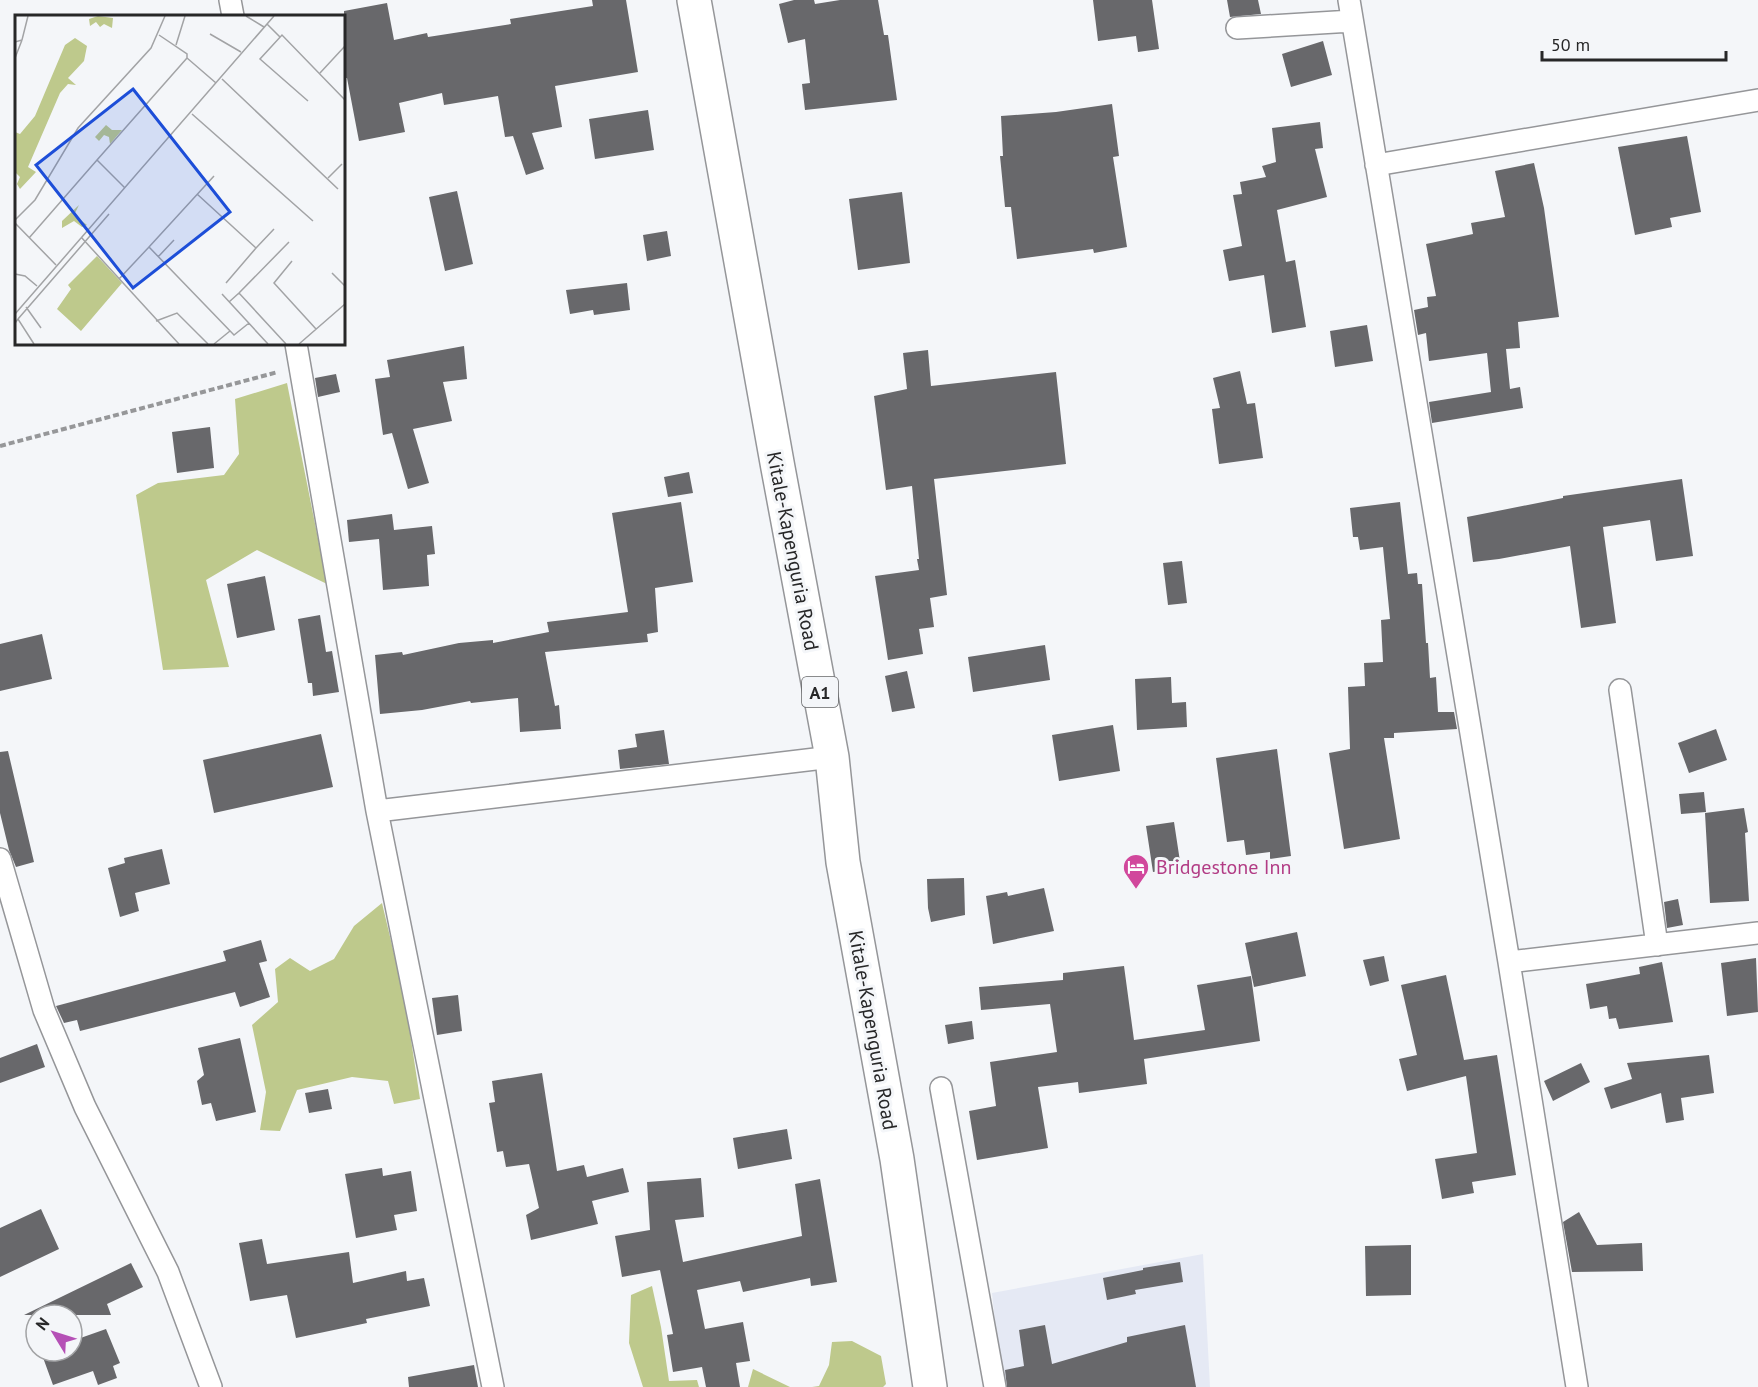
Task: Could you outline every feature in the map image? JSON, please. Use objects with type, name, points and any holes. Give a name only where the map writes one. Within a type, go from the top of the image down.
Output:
[{"type":"highway","name":"Kitale-Kapenguria Road","points":[[694,0],[832,757],[843,862],[897,1159],[930,1387]]},
{"type":"street","points":[[230,0],[233,15]]},
{"type":"street","points":[[1237,28],[1350,10],[1509,962],[1577,1387]]},
{"type":"street","points":[[1376,165],[1758,100]]},
{"type":"street","points":[[296,345],[378,811],[493,1387]]},
{"type":"street","points":[[1620,690],[1657,945]]},
{"type":"street","points":[[378,811],[832,757]]},
{"type":"street","points":[[0,859],[44,1010],[85,1107],[168,1272],[211,1387]]},
{"type":"street","points":[[1509,962],[1758,933]]},
{"type":"street","points":[[941,1088],[995,1387]]},
{"type":"path","points":[[0,446],[301,366]]},
{"type":"shaded area","points":[[1203,1254],[1210,1387],[1002,1387],[992,1293]]},
{"type":"green space","points":[[287,383],[327,584],[257,550],[206,580],[229,667],[163,670],[136,495],[158,483],[224,475],[239,454],[235,399]]},
{"type":"green space","points":[[382,903],[405,1000],[420,1099],[394,1104],[388,1081],[352,1077],[297,1090],[280,1131],[260,1130],[266,1092],[252,1025],[278,1002],[275,969],[290,958],[310,971],[334,959],[354,926]]},
{"type":"green space","points":[[652,1286],[669,1381],[697,1380],[699,1387],[643,1387],[629,1343],[631,1295]]},
{"type":"green space","points":[[852,1341],[881,1356],[886,1384],[883,1387],[812,1387],[819,1386],[829,1365],[832,1342]]},
{"type":"green space","points":[[753,1369],[790,1387],[748,1387]]},
{"type":"building","points":[[592,0],[626,0],[638,72],[555,86],[562,127],[532,133],[544,169],[526,175],[513,136],[505,137],[498,96],[444,105],[442,93],[399,103],[405,132],[359,141],[347,78],[345,78],[344,11],[387,3],[394,40],[427,33],[428,37],[511,24],[510,19],[593,6]]},
{"type":"building","points":[[794,0],[814,0],[815,4],[840,0],[878,0],[884,35],[888,35],[897,100],[805,110],[802,84],[810,83],[805,39],[788,43],[779,4]]},
{"type":"building","points":[[1093,0],[1152,0],[1159,49],[1138,52],[1136,36],[1098,41]]},
{"type":"building","points":[[1227,0],[1258,0],[1261,14],[1230,17]]},
{"type":"building","points":[[1323,41],[1332,75],[1291,87],[1282,54]]},
{"type":"building","points":[[1112,104],[1119,156],[1113,157],[1127,247],[1094,253],[1093,249],[1017,259],[1011,207],[1005,207],[1000,156],[1003,156],[1001,116],[1056,112]]},
{"type":"building","points":[[648,110],[654,150],[595,159],[589,119]]},
{"type":"building","points":[[1320,122],[1323,148],[1315,149],[1327,197],[1277,210],[1286,262],[1295,260],[1306,327],[1272,333],[1264,275],[1229,281],[1223,250],[1242,246],[1233,195],[1242,194],[1240,182],[1266,177],[1262,166],[1276,162],[1272,128]]},
{"type":"building","points":[[1687,136],[1701,212],[1670,218],[1672,227],[1635,235],[1618,147]]},
{"type":"building","points":[[1534,163],[1544,208],[1559,317],[1518,322],[1520,348],[1506,349],[1510,389],[1520,387],[1523,408],[1432,423],[1429,402],[1491,392],[1487,353],[1429,361],[1426,333],[1418,335],[1414,310],[1428,307],[1427,297],[1436,296],[1426,244],[1473,234],[1471,223],[1505,217],[1495,171]]},
{"type":"building","points":[[457,191],[473,264],[445,271],[429,197]]},
{"type":"building","points":[[902,192],[910,263],[858,270],[849,199]]},
{"type":"building","points":[[667,231],[671,256],[647,261],[643,235]]},
{"type":"building","points":[[627,283],[630,310],[594,315],[593,310],[570,314],[566,290]]},
{"type":"building","points":[[1367,325],[1373,361],[1335,367],[1330,331]]},
{"type":"building","points":[[464,346],[467,379],[443,382],[452,421],[413,429],[429,483],[408,489],[392,433],[383,435],[375,379],[390,377],[387,360]]},
{"type":"building","points":[[928,350],[931,386],[1056,372],[1066,464],[934,479],[947,595],[930,598],[934,627],[919,629],[923,654],[888,660],[875,576],[919,570],[917,559],[919,559],[912,486],[886,490],[874,396],[907,389],[903,353]]},
{"type":"building","points":[[1240,371],[1247,404],[1255,403],[1263,458],[1219,464],[1212,409],[1220,408],[1213,378]]},
{"type":"building","points":[[336,374],[340,392],[318,397],[315,378]]},
{"type":"building","points":[[210,427],[214,468],[177,473],[172,432]]},
{"type":"building","points":[[689,472],[693,493],[668,497],[664,477]]},
{"type":"building","points":[[1682,479],[1693,556],[1656,561],[1650,520],[1603,527],[1616,623],[1581,628],[1570,546],[1473,562],[1467,517],[1563,498],[1563,496]]},
{"type":"building","points":[[681,502],[693,582],[655,588],[658,632],[647,634],[648,642],[545,652],[555,706],[559,705],[561,729],[520,732],[518,698],[471,703],[470,701],[422,710],[380,714],[375,655],[402,652],[403,655],[459,643],[493,640],[493,643],[549,632],[547,622],[628,612],[612,513]]},
{"type":"building","points":[[1400,502],[1408,574],[1417,573],[1418,584],[1422,584],[1430,678],[1436,677],[1438,712],[1454,712],[1457,729],[1394,733],[1394,738],[1384,738],[1400,839],[1344,849],[1329,753],[1350,749],[1348,687],[1365,686],[1364,663],[1383,662],[1381,620],[1390,619],[1383,547],[1360,550],[1358,537],[1353,537],[1350,508]]},
{"type":"building","points":[[392,514],[394,530],[432,526],[435,554],[427,555],[429,586],[383,590],[379,539],[349,542],[347,520]]},
{"type":"building","points":[[1182,561],[1187,603],[1168,605],[1163,563]]},
{"type":"building","points":[[265,576],[275,630],[237,638],[227,584]]},
{"type":"building","points":[[320,615],[326,652],[332,651],[339,692],[313,696],[312,683],[308,683],[298,619]]},
{"type":"building","points":[[42,634],[52,679],[0,691],[0,644]]},
{"type":"building","points":[[1045,645],[1050,680],[973,692],[968,657]]},
{"type":"building","points":[[907,671],[915,708],[892,712],[885,676]]},
{"type":"building","points":[[1171,677],[1172,703],[1186,702],[1187,727],[1137,730],[1135,679]]},
{"type":"building","points":[[1113,725],[1120,771],[1059,781],[1052,735]]},
{"type":"building","points":[[1716,729],[1727,760],[1689,773],[1678,743]]},
{"type":"building","points":[[664,730],[669,764],[620,769],[618,750],[637,747],[635,734]]},
{"type":"building","points":[[321,734],[333,787],[214,813],[203,760]]},
{"type":"building","points":[[1277,749],[1291,856],[1270,859],[1270,852],[1246,855],[1244,840],[1227,842],[1216,758]]},
{"type":"building","points":[[8,751],[34,862],[16,867],[9,850],[0,813],[0,752]]},
{"type":"building","points":[[1704,792],[1706,812],[1681,814],[1679,794]]},
{"type":"building","points":[[1744,808],[1748,832],[1745,833],[1749,901],[1710,903],[1705,813]]},
{"type":"building","points":[[1174,822],[1181,868],[1153,872],[1146,826]]},
{"type":"building","points":[[162,849],[170,884],[135,893],[139,911],[120,917],[108,868],[125,863],[124,858]]},
{"type":"building","points":[[964,878],[965,915],[931,922],[927,879]]},
{"type":"building","points":[[1044,888],[1054,931],[993,944],[986,896],[1007,892],[1008,896]]},
{"type":"building","points":[[1678,899],[1683,925],[1667,928],[1664,902]]},
{"type":"building","points":[[1297,932],[1306,976],[1254,987],[1245,943]]},
{"type":"building","points":[[261,940],[267,961],[259,963],[270,997],[240,1007],[235,992],[80,1031],[77,1020],[64,1023],[56,1006],[226,961],[223,951]]},
{"type":"building","points":[[1384,956],[1389,981],[1370,986],[1363,960]]},
{"type":"building","points":[[1756,958],[1758,1012],[1727,1016],[1721,963]]},
{"type":"building","points":[[1662,962],[1673,1022],[1619,1029],[1616,1018],[1609,1019],[1607,1006],[1590,1009],[1586,984],[1640,974],[1639,967]]},
{"type":"building","points":[[1124,966],[1134,1040],[1205,1030],[1197,985],[1251,976],[1260,1041],[1144,1059],[1147,1084],[1079,1093],[1078,1082],[1038,1087],[1048,1148],[977,1160],[969,1111],[996,1106],[990,1062],[1057,1052],[1050,1004],[981,1010],[979,987],[1063,980],[1063,973]]},
{"type":"building","points":[[1446,975],[1464,1060],[1497,1055],[1516,1175],[1472,1182],[1474,1193],[1442,1199],[1435,1159],[1477,1153],[1466,1076],[1407,1091],[1399,1059],[1417,1055],[1401,985]]},
{"type":"building","points":[[458,995],[462,1031],[437,1035],[432,998]]},
{"type":"building","points":[[972,1021],[974,1039],[948,1044],[945,1025]]},
{"type":"building","points":[[240,1038],[256,1112],[216,1121],[211,1103],[202,1105],[197,1081],[204,1075],[198,1048]]},
{"type":"building","points":[[37,1044],[45,1067],[0,1083],[0,1058]]},
{"type":"building","points":[[1709,1055],[1714,1093],[1681,1098],[1684,1120],[1666,1123],[1661,1093],[1611,1109],[1604,1088],[1632,1079],[1627,1063]]},
{"type":"building","points":[[1581,1063],[1590,1082],[1553,1101],[1544,1081]]},
{"type":"building","points":[[542,1073],[557,1171],[584,1165],[587,1177],[623,1168],[629,1192],[592,1201],[598,1224],[531,1240],[526,1215],[539,1208],[529,1164],[506,1167],[503,1151],[497,1152],[489,1103],[495,1102],[492,1081]]},
{"type":"building","points":[[328,1089],[332,1109],[309,1113],[305,1093]]},
{"type":"building","points":[[787,1129],[792,1159],[738,1169],[733,1138]]},
{"type":"building","points":[[382,1168],[383,1176],[411,1171],[417,1211],[394,1215],[397,1230],[356,1238],[345,1174]]},
{"type":"building","points":[[701,1178],[704,1217],[675,1220],[683,1262],[802,1236],[795,1184],[820,1179],[837,1282],[811,1286],[810,1278],[743,1292],[740,1281],[697,1290],[705,1329],[743,1322],[750,1361],[736,1363],[740,1387],[706,1387],[702,1367],[673,1372],[667,1335],[673,1334],[660,1270],[622,1277],[615,1236],[650,1230],[647,1182]]},
{"type":"building","points":[[41,1209],[59,1249],[0,1277],[0,1228]]},
{"type":"building","points":[[1579,1212],[1597,1245],[1642,1243],[1643,1271],[1572,1272],[1563,1222]]},
{"type":"building","points":[[262,1239],[267,1264],[349,1252],[353,1283],[406,1271],[407,1281],[424,1278],[430,1306],[366,1319],[367,1323],[296,1338],[287,1295],[250,1301],[239,1243]]},
{"type":"building","points":[[1411,1245],[1411,1295],[1366,1296],[1365,1246]]},
{"type":"building","points":[[1180,1262],[1183,1282],[1135,1290],[1136,1294],[1107,1300],[1103,1278]]},
{"type":"building","points":[[131,1263],[143,1287],[107,1304],[111,1315],[84,1315],[84,1303],[49,1303]]},
{"type":"building","points":[[1045,1325],[1052,1364],[1127,1342],[1127,1337],[1185,1325],[1196,1387],[1007,1387],[1005,1370],[1024,1366],[1019,1330]]},
{"type":"building","points":[[106,1329],[120,1363],[113,1366],[117,1378],[98,1385],[93,1371],[53,1385],[45,1363],[84,1363],[84,1337]]},
{"type":"building","points":[[474,1365],[478,1387],[409,1387],[408,1377]]},
{"type":"place","name":"Bridgestone Inn","points":[[1136,890]]}]
